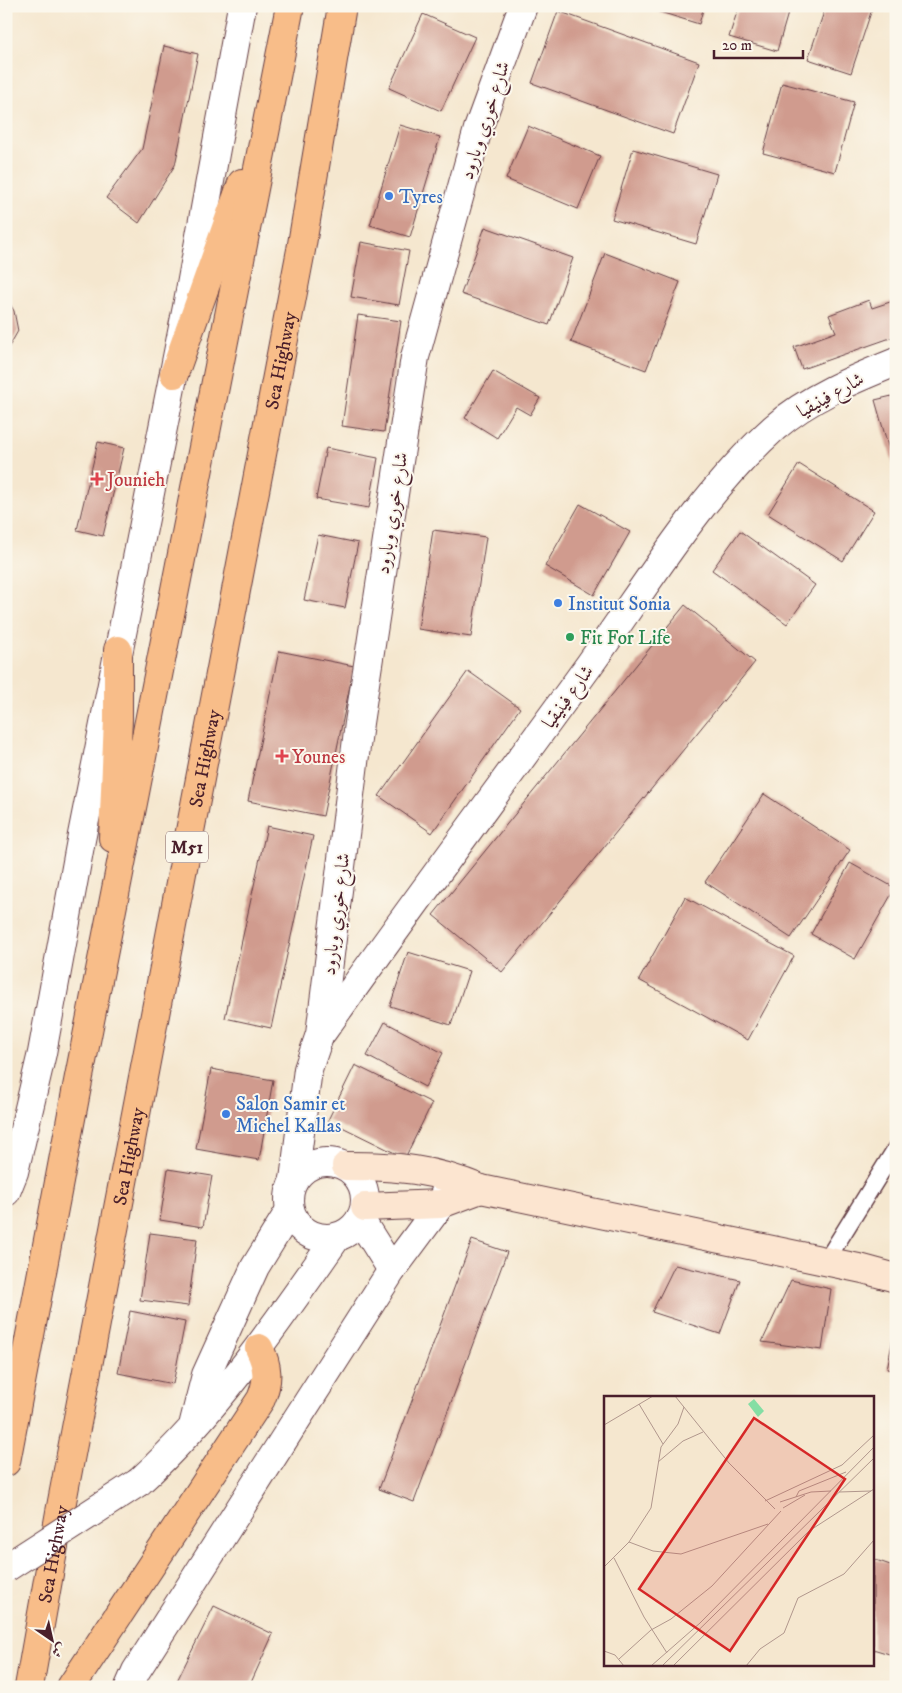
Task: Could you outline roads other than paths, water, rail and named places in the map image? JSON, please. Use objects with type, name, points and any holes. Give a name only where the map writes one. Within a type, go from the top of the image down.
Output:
[{"type":"highway","points":[[6,1462],[116,890],[290,6]]},
{"type":"highway","name":"Sea Highway","points":[[29,1687],[60,1512],[301,250],[342,6]]},
{"type":"highway","points":[[174,374],[270,107]]},
{"type":"highway","points":[[116,890],[112,828],[118,719],[118,650]]},
{"type":"highway","points":[[71,1687],[261,1399],[267,1375],[266,1362],[259,1348]]},
{"type":"main road","points":[[339,1164],[394,1166],[451,1176],[481,1189],[896,1278]]},
{"type":"main road","points":[[363,1213],[441,1204],[481,1189]]},
{"type":"street","points":[[6,1192],[14,1172],[42,1053],[81,840],[174,374],[242,6]]},
{"type":"street","name":"شارع خوري وبارود","points":[[320,1034],[359,723],[415,357],[478,129],[523,6]]},
{"type":"street","name":"شارع فينيقيا","points":[[320,1034],[609,638],[665,554],[720,485],[775,428],[807,404],[854,379],[896,362]]},
{"type":"street","points":[[320,1034],[308,1069],[294,1180],[289,1194],[290,1210],[297,1224],[308,1234],[322,1238],[338,1237]]},
{"type":"street","points":[[302,1113],[339,1164],[358,1177],[365,1191],[363,1213],[392,1270]]},
{"type":"street","points":[[294,1180],[304,1169],[318,1163],[339,1164]]},
{"type":"street","points":[[129,1687],[136,1672],[230,1522],[392,1270],[441,1204],[451,1176]]},
{"type":"street","points":[[193,1426],[206,1375],[255,1267],[290,1210]]},
{"type":"street","points":[[6,1568],[139,1482],[173,1451],[259,1348],[338,1237],[350,1230],[363,1213]]},
{"type":"lane","points":[[826,1262],[896,1148]]},
{"type":"place","name":"Tyres","points":[[389,196]]},
{"type":"place","name":"Jounieh","points":[[97,479]]},
{"type":"place","name":"Institut Sonia","points":[[558,603]]},
{"type":"place","name":"Fit For Life","points":[[570,637]]},
{"type":"place","name":"Younes","points":[[282,756]]},
{"type":"place","name":"Salon Samir et Michel Kallas","points":[[226,1114]]}]
